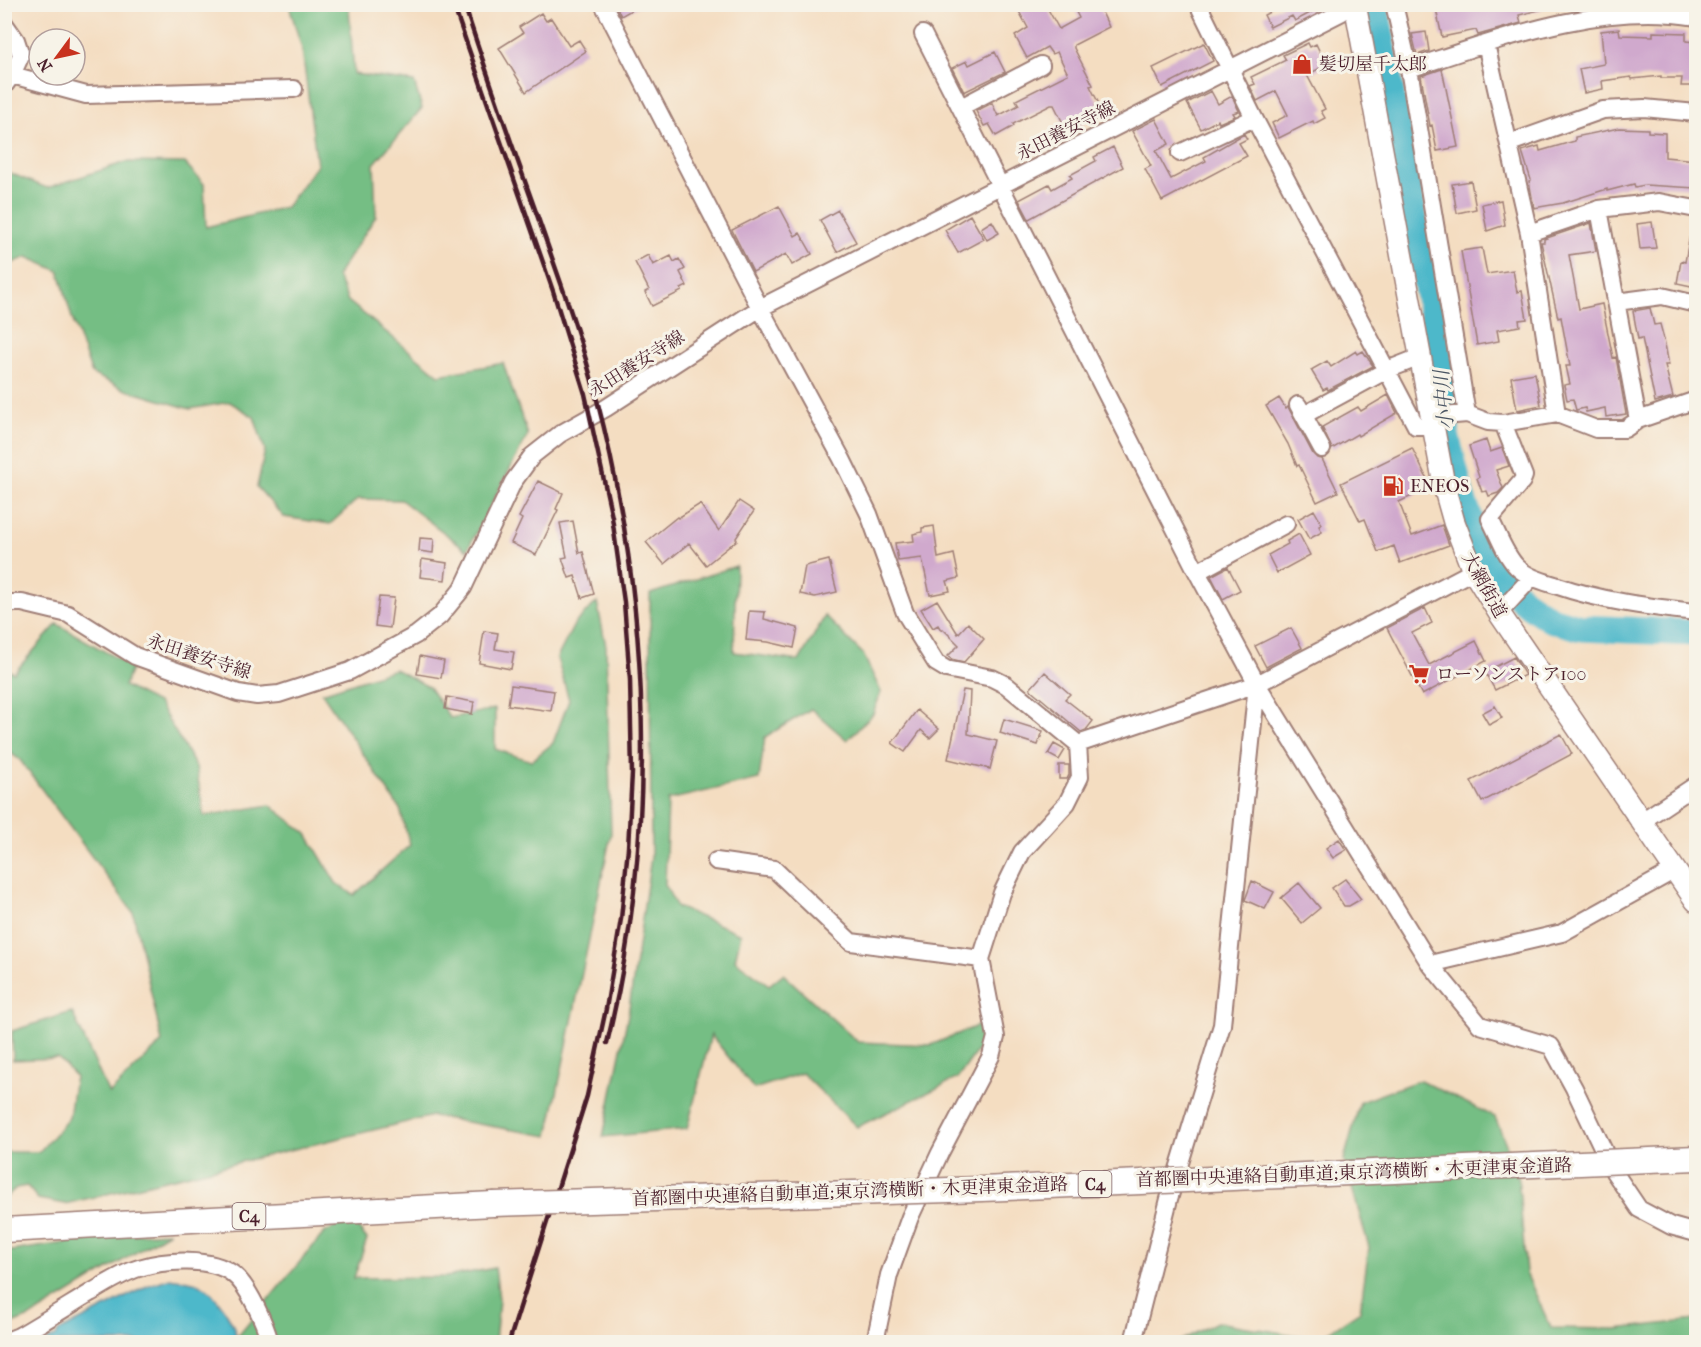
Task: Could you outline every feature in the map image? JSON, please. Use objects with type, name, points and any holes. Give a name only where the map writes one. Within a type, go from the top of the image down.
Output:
[{"type":"highway","name":"首都圏中央連絡自動車道;東京湾横断・木更津東金道路","points":[[4,1230],[493,1204],[994,1189],[1696,1158]]},
{"type":"main road","name":"大網街道","points":[[1354,4],[1451,512],[1473,571],[1499,614],[1696,900]]},
{"type":"street","points":[[603,4],[760,308],[842,459],[869,514],[905,614],[936,663],[945,669],[992,678],[1006,685],[1078,744],[1080,777],[1066,803],[1022,852],[1002,893],[981,959],[996,1037],[991,1056],[940,1153],[910,1217],[889,1275],[875,1342]]},
{"type":"street","points":[[1198,4],[1254,118],[1416,426],[1467,414],[1488,422],[1503,423],[1557,414],[1596,429],[1625,429],[1638,420],[1690,400],[1696,400]]},
{"type":"street","name":"永田養安寺線","points":[[4,603],[22,603],[68,614],[135,656],[238,693],[257,696],[279,694],[350,671],[416,635],[440,616],[463,588],[513,482],[532,456],[560,434],[606,408],[760,308],[1231,69],[1354,4]]},
{"type":"street","points":[[1394,4],[1409,69],[1467,414]]},
{"type":"street","points":[[1409,69],[1546,26],[1594,16],[1636,13],[1696,16]]},
{"type":"street","points":[[4,23],[16,40],[21,55],[8,80],[86,95],[294,89]]},
{"type":"street","points":[[923,34],[1197,572],[1257,684],[1430,964],[1480,1025],[1551,1046],[1614,1172],[1639,1209],[1671,1226],[1696,1233]]},
{"type":"street","points":[[1486,44],[1529,233],[1557,414]]},
{"type":"street","points":[[961,107],[1041,65]]},
{"type":"street","points":[[1510,142],[1603,110],[1644,108],[1696,113]]},
{"type":"street","points":[[1180,153],[1254,118]]},
{"type":"street","points":[[1529,233],[1599,208],[1659,202],[1696,209]]},
{"type":"street","points":[[1599,208],[1638,420]]},
{"type":"street","points":[[1616,302],[1662,296],[1696,304]]},
{"type":"street","points":[[1322,449],[1301,410],[1420,357]]},
{"type":"street","points":[[1503,423],[1524,476],[1490,519],[1512,561],[1519,569],[1532,577],[1585,596],[1645,607],[1696,612]]},
{"type":"street","points":[[1197,572],[1286,524]]},
{"type":"street","points":[[1078,744],[1257,684],[1473,571]]},
{"type":"street","points":[[1499,614],[1532,577]]},
{"type":"street","points":[[1133,1342],[1175,1178],[1222,1025],[1257,684]]},
{"type":"street","points":[[1642,821],[1696,785]]},
{"type":"street","points":[[716,861],[774,869],[851,942],[981,959]]},
{"type":"street","points":[[1430,964],[1562,933],[1675,870]]},
{"type":"street","points":[[4,1342],[19,1336],[119,1277],[139,1268],[172,1262],[192,1262],[219,1267],[234,1275],[254,1303],[270,1342]]},
{"type":"green space","points":[[289,5],[346,5],[349,9],[354,74],[414,82],[422,108],[374,164],[376,216],[337,276],[348,301],[439,375],[503,363],[528,435],[467,550],[401,500],[358,499],[330,524],[284,517],[257,487],[265,450],[254,417],[230,402],[190,409],[126,390],[92,374],[72,318],[59,271],[27,257],[5,266],[5,171],[47,188],[126,162],[185,163],[204,184],[206,227],[286,207],[317,165],[302,49]]},
{"type":"green space","points":[[736,566],[734,652],[799,661],[825,616],[863,654],[881,692],[873,714],[847,740],[811,709],[765,737],[759,779],[668,800],[665,885],[677,907],[741,934],[735,960],[769,985],[783,974],[858,1042],[931,1045],[982,1024],[981,1045],[958,1078],[857,1127],[802,1073],[754,1089],[711,1035],[687,1129],[603,1137],[628,1015],[651,857],[650,594]]},
{"type":"green space","points":[[597,602],[606,646],[611,834],[548,1136],[432,1116],[65,1204],[38,1199],[27,1186],[16,1188],[5,1198],[5,1152],[39,1152],[69,1118],[75,1076],[58,1058],[13,1060],[12,1031],[72,1012],[109,1094],[162,1042],[133,912],[20,760],[5,749],[4,668],[14,673],[57,624],[132,667],[124,686],[159,704],[196,767],[204,816],[270,805],[307,834],[336,883],[354,895],[410,845],[400,809],[322,693],[395,669],[429,687],[450,718],[495,709],[495,749],[531,761],[553,743],[569,700],[557,658],[575,623]]},
{"type":"green space","points":[[1420,1080],[1495,1117],[1518,1174],[1526,1273],[1551,1328],[1616,1329],[1696,1320],[1696,1342],[1178,1342],[1217,1322],[1318,1339],[1360,1311],[1369,1247],[1344,1160],[1360,1102]]},
{"type":"green space","points":[[351,1219],[367,1239],[354,1278],[446,1277],[495,1268],[499,1299],[495,1342],[233,1342],[324,1233]]},
{"type":"green space","points":[[169,1232],[32,1316],[5,1327],[5,1252],[118,1235]]},
{"type":"water","points":[[170,1278],[196,1282],[208,1290],[230,1320],[236,1342],[43,1342],[147,1286]]},
{"type":"building","points":[[615,4],[642,4],[621,16]]},
{"type":"building","points":[[1015,4],[1045,4],[1059,29],[1079,18],[1075,10],[1085,4],[1098,4],[1109,27],[1074,45],[1074,48],[1093,85],[1090,86],[1099,104],[1095,106],[1101,117],[1067,131],[1054,105],[1051,105],[1013,124],[1014,126],[996,136],[989,124],[984,126],[976,111],[992,103],[998,116],[1019,105],[1016,100],[1068,74],[1057,52],[1052,54],[1047,47],[1027,58],[1015,36],[1028,28]]},
{"type":"building","points":[[1285,4],[1327,4],[1295,21],[1292,16],[1270,27],[1264,15]]},
{"type":"building","points":[[1435,4],[1543,4],[1543,9],[1519,15],[1521,23],[1478,35],[1476,30],[1442,37]]},
{"type":"building","points":[[541,13],[546,21],[551,18],[569,46],[579,40],[586,51],[526,92],[499,48],[523,33],[519,27]]},
{"type":"building","points":[[1619,29],[1620,35],[1653,36],[1653,32],[1686,33],[1686,41],[1696,42],[1696,86],[1681,86],[1682,78],[1661,78],[1661,76],[1632,79],[1631,77],[1602,81],[1603,89],[1584,93],[1579,69],[1604,64],[1601,31]]},
{"type":"building","points":[[1426,32],[1429,51],[1417,55],[1412,34]]},
{"type":"building","points":[[1204,43],[1213,61],[1162,87],[1153,68]]},
{"type":"building","points":[[1308,43],[1310,47],[1316,44],[1326,65],[1307,75],[1325,109],[1321,111],[1325,118],[1314,124],[1313,121],[1279,138],[1272,123],[1288,115],[1276,91],[1257,101],[1250,86],[1255,84],[1251,77],[1286,60],[1283,55]]},
{"type":"building","points":[[995,52],[1005,72],[964,92],[952,68],[967,61],[969,65]]},
{"type":"building","points":[[1442,69],[1458,147],[1437,151],[1421,76]]},
{"type":"building","points":[[1211,91],[1218,104],[1232,96],[1239,111],[1233,113],[1235,116],[1219,123],[1218,120],[1201,129],[1187,103]]},
{"type":"building","points":[[1156,119],[1169,144],[1156,151],[1171,179],[1206,161],[1204,157],[1244,134],[1247,139],[1239,143],[1247,156],[1162,201],[1145,169],[1151,166],[1132,131]]},
{"type":"building","points":[[1619,128],[1648,129],[1648,132],[1665,133],[1665,157],[1696,160],[1696,188],[1645,185],[1635,187],[1634,184],[1607,191],[1607,189],[1563,203],[1534,208],[1529,181],[1531,180],[1522,151],[1539,146],[1540,151],[1575,141],[1575,137]]},
{"type":"building","points":[[1113,147],[1123,167],[1029,219],[1019,200],[1049,184],[1052,189],[1072,178],[1070,175],[1096,161],[1094,157]]},
{"type":"building","points":[[1471,181],[1476,209],[1457,213],[1452,184]]},
{"type":"building","points":[[1501,200],[1505,225],[1487,231],[1482,204]]},
{"type":"building","points":[[779,206],[795,236],[800,233],[812,254],[792,265],[786,254],[753,272],[732,230]]},
{"type":"building","points":[[838,210],[856,242],[837,252],[820,220]]},
{"type":"building","points":[[970,215],[984,239],[958,253],[945,230]]},
{"type":"building","points":[[992,221],[999,233],[987,240],[981,228]]},
{"type":"building","points":[[1652,222],[1656,248],[1640,249],[1637,224]]},
{"type":"building","points":[[1591,223],[1596,251],[1569,255],[1579,309],[1602,304],[1613,358],[1616,357],[1626,414],[1606,417],[1605,408],[1586,412],[1585,408],[1576,410],[1573,399],[1567,400],[1564,385],[1570,384],[1566,366],[1570,366],[1561,317],[1558,318],[1541,242]]},
{"type":"building","points":[[1690,235],[1696,236],[1696,287],[1677,283],[1681,261],[1685,262]]},
{"type":"building","points":[[1482,248],[1487,274],[1513,270],[1517,292],[1522,291],[1527,319],[1519,320],[1520,326],[1497,330],[1499,341],[1477,345],[1461,251]]},
{"type":"building","points":[[648,255],[653,265],[671,256],[674,262],[679,259],[685,269],[680,272],[687,286],[681,289],[682,291],[652,306],[645,292],[649,290],[635,262]]},
{"type":"building","points":[[1650,308],[1654,325],[1660,324],[1664,339],[1669,365],[1665,365],[1673,397],[1655,402],[1642,338],[1638,339],[1633,311]]},
{"type":"building","points":[[1356,351],[1358,354],[1363,351],[1373,366],[1328,390],[1327,388],[1323,390],[1311,370],[1327,361],[1331,367]]},
{"type":"building","points":[[1535,373],[1541,405],[1517,410],[1511,377]]},
{"type":"building","points":[[1388,395],[1397,413],[1332,449],[1322,427],[1358,407],[1361,411]]},
{"type":"building","points":[[1279,398],[1286,409],[1288,407],[1313,454],[1322,459],[1338,492],[1317,502],[1266,406]]},
{"type":"building","points":[[1486,440],[1490,452],[1502,448],[1509,466],[1496,470],[1503,488],[1498,493],[1489,496],[1487,491],[1482,492],[1469,446]]},
{"type":"building","points":[[1412,448],[1431,487],[1399,502],[1412,536],[1442,525],[1449,545],[1400,563],[1394,546],[1378,552],[1365,519],[1360,521],[1341,483]]},
{"type":"building","points":[[538,481],[563,493],[556,509],[558,510],[536,555],[511,543],[522,519],[519,517]]},
{"type":"building","points":[[739,501],[754,511],[736,538],[737,540],[706,565],[689,543],[664,564],[646,542],[677,517],[700,504],[719,531]]},
{"type":"building","points":[[1314,510],[1322,524],[1319,526],[1322,532],[1309,539],[1298,519]]},
{"type":"building","points":[[573,521],[579,553],[583,552],[594,594],[582,598],[575,576],[569,578],[562,558],[567,557],[560,523]]},
{"type":"building","points":[[934,526],[938,558],[954,554],[959,578],[947,581],[950,591],[930,595],[922,558],[898,561],[895,543],[914,541],[913,534],[922,532],[922,528]]},
{"type":"building","points":[[1299,534],[1310,555],[1277,573],[1268,555],[1288,544],[1287,541]]},
{"type":"building","points":[[420,538],[434,539],[433,553],[419,551]]},
{"type":"building","points":[[422,559],[447,563],[445,580],[420,577]]},
{"type":"building","points":[[829,560],[837,592],[815,597],[800,594],[805,566]]},
{"type":"building","points":[[1228,567],[1240,590],[1223,599],[1211,576]]},
{"type":"building","points":[[379,597],[394,598],[390,628],[375,626]]},
{"type":"building","points":[[937,600],[958,634],[968,623],[984,639],[964,662],[948,656],[959,645],[938,625],[933,628],[921,609]]},
{"type":"building","points":[[1425,608],[1432,623],[1412,633],[1429,665],[1476,641],[1486,661],[1422,695],[1387,628]]},
{"type":"building","points":[[749,611],[765,612],[764,619],[798,628],[794,648],[746,640]]},
{"type":"building","points":[[1291,628],[1302,648],[1266,667],[1255,646]]},
{"type":"building","points":[[484,631],[498,633],[495,649],[514,652],[511,669],[479,663]]},
{"type":"building","points":[[420,656],[444,661],[441,678],[417,674]]},
{"type":"building","points":[[1514,657],[1525,675],[1495,690],[1485,672]]},
{"type":"building","points":[[1045,672],[1070,694],[1065,699],[1093,721],[1086,730],[1081,732],[1030,689]]},
{"type":"building","points":[[511,685],[554,691],[551,711],[508,705]]},
{"type":"building","points":[[963,690],[970,691],[968,734],[997,741],[990,769],[948,759]]},
{"type":"building","points":[[447,697],[474,702],[472,714],[445,709]]},
{"type":"building","points":[[1495,706],[1502,718],[1489,725],[1482,713]]},
{"type":"building","points":[[917,710],[939,729],[930,738],[921,730],[905,752],[892,743]]},
{"type":"building","points":[[1004,719],[1043,731],[1038,745],[1000,733]]},
{"type":"building","points":[[1561,734],[1572,754],[1482,802],[1471,781]]},
{"type":"building","points":[[1054,744],[1065,750],[1059,760],[1048,754]]},
{"type":"building","points":[[1059,765],[1069,765],[1067,779],[1059,779]]},
{"type":"building","points":[[1339,839],[1346,850],[1333,858],[1326,848]]},
{"type":"building","points":[[1345,879],[1361,899],[1349,906],[1344,906],[1332,888]]},
{"type":"building","points":[[1252,881],[1274,892],[1265,909],[1245,900]]},
{"type":"building","points":[[1299,883],[1320,908],[1302,923],[1281,898]]},
{"type":"waterway","name":"小中川","points":[[1375,4],[1448,402],[1446,435],[1461,495],[1486,559],[1522,600],[1550,619],[1581,628],[1696,633]]},
{"type":"railway","points":[[453,4],[553,291],[585,394],[612,517],[624,602],[630,680],[632,773],[628,848],[621,919],[606,1009],[587,1096],[509,1342]]},
{"type":"railway","points":[[464,4],[583,349],[614,475],[628,556],[637,637],[642,719],[641,801],[635,882],[624,963],[607,1043]]},
{"type":"place","name":"髪切屋千太郎","points":[[1302,64]]},
{"type":"place","name":"ENEOS","points":[[1393,486]]},
{"type":"place","name":"ローソンストア100","points":[[1419,674]]}]
